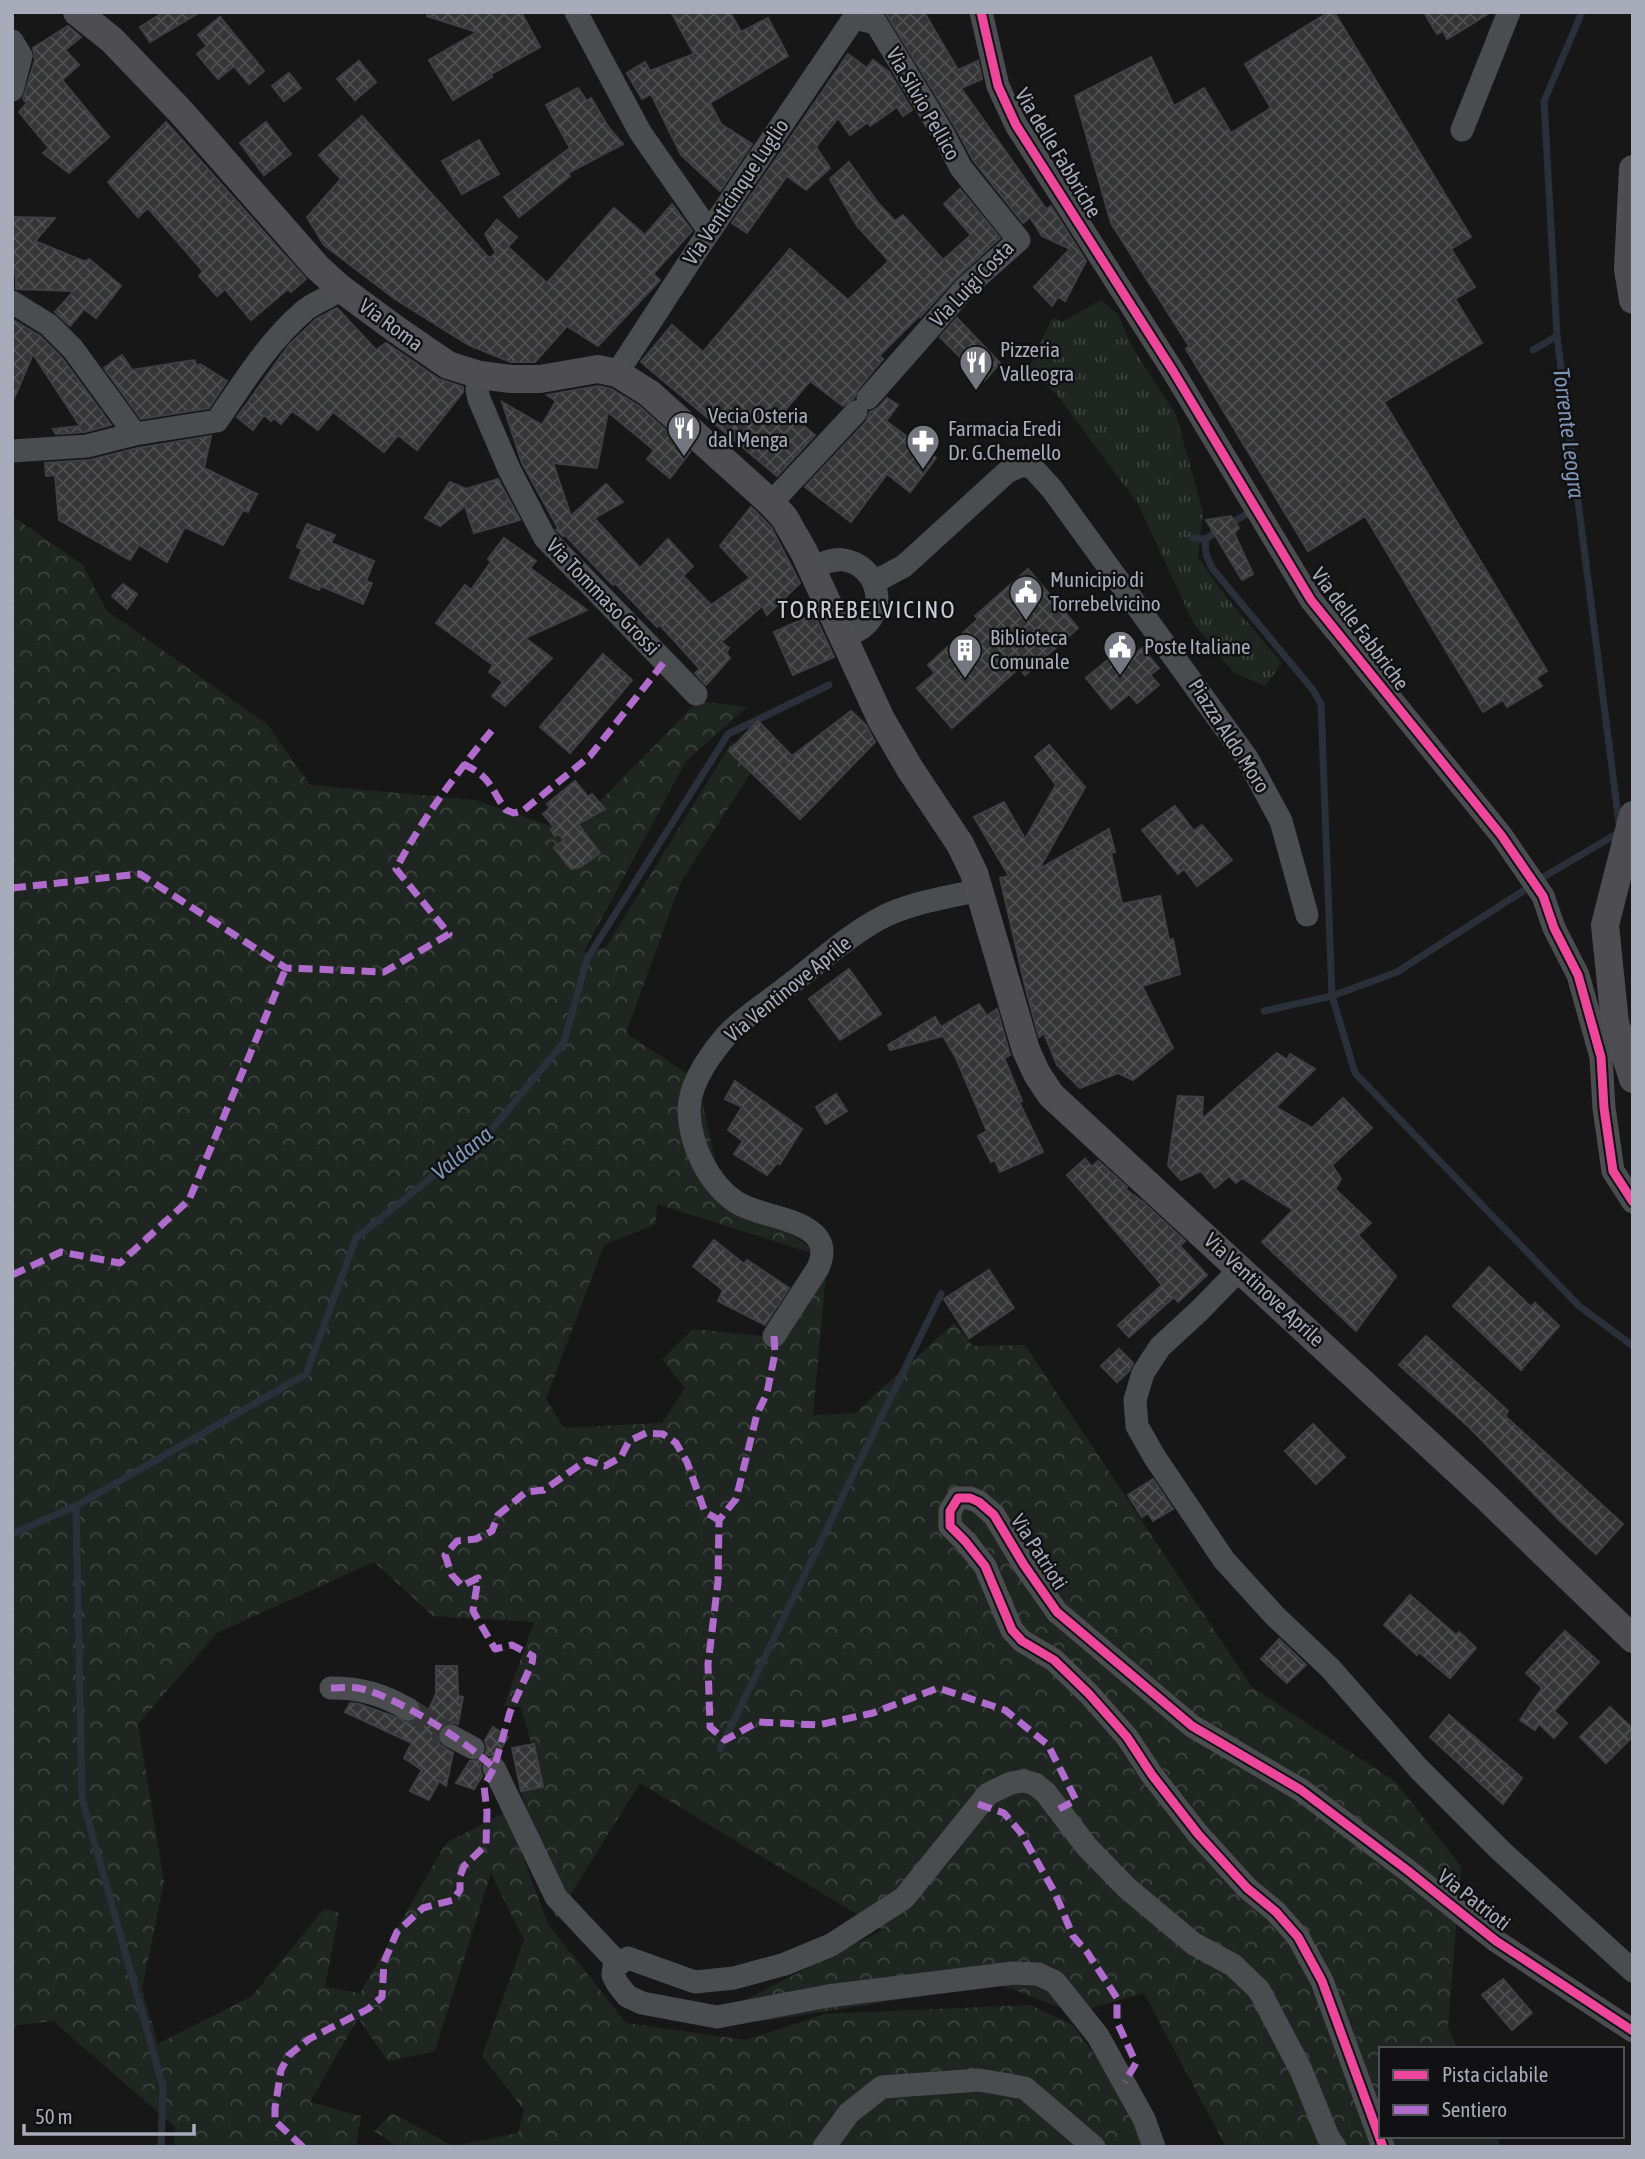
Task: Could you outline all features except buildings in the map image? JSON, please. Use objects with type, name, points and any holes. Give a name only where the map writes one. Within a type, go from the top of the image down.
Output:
[{"type":"main road","name":"Via Roma","points":[[83,14],[112,40],[173,104],[317,267],[340,288],[448,365],[480,375],[540,379],[598,369],[617,373],[649,393],[771,503],[795,535],[812,568]]},
{"type":"main road","points":[[1633,169],[1628,269],[1633,300]]},
{"type":"main road","name":"Via Ventinove Aprile","points":[[812,568],[881,719],[910,769],[960,844],[974,873],[1026,1050],[1051,1095],[1485,1496],[1633,1639]]},
{"type":"main road","points":[[1633,815],[1605,925],[1615,1023],[1633,1079]]},
{"type":"street","points":[[576,12],[640,131],[709,231]]},
{"type":"street","name":"Via delle Fabbriche","points":[[981,12],[998,86],[1016,125],[1173,371],[1311,600],[1500,835],[1543,896],[1554,928],[1578,975],[1601,1057],[1604,1108],[1613,1171],[1633,1202]]},
{"type":"street","points":[[1462,130],[1509,12]]},
{"type":"street","name":"Via Venticinque Luglio","points":[[617,373],[709,231],[856,15]]},
{"type":"street","name":"Via Silvio Pellico","points":[[856,15],[876,23],[961,168]]},
{"type":"street","points":[[12,41],[21,56],[12,90]]},
{"type":"street","name":"Via Luigi Costa","points":[[771,503],[965,288],[1019,240],[961,168]]},
{"type":"street","points":[[12,452],[87,446],[135,434],[218,421],[259,359],[305,310],[334,295],[340,288]]},
{"type":"street","points":[[12,302],[49,325],[74,349],[135,434]]},
{"type":"street","name":"Via Tommaso Grossi","points":[[480,375],[477,390],[479,399],[509,469],[545,538],[696,694]]},
{"type":"street","name":"Piazza Aldo Moro","points":[[874,582],[904,566],[1007,472],[1020,466],[1031,466],[1052,489],[1247,758],[1281,821],[1307,915]]},
{"type":"street","points":[[812,568],[842,559],[859,565],[874,582],[877,595],[874,612],[864,626],[843,637]]},
{"type":"street","name":"Via Ventinove Aprile","points":[[774,1336],[818,1268],[822,1250],[818,1240],[801,1224],[750,1210],[717,1186],[701,1158],[691,1118],[691,1096],[700,1072],[733,1029],[862,929],[893,913],[979,890]]},
{"type":"street","points":[[1241,1268],[1160,1347],[1143,1373],[1135,1400],[1137,1426],[1224,1560],[1275,1616],[1330,1668],[1419,1769],[1501,1851],[1633,1970]]},
{"type":"street","name":"Via Patrioti","points":[[1379,2136],[1322,1981],[1298,1937],[1276,1912],[1247,1888],[1198,1834],[1152,1775],[1127,1737],[1089,1694],[1054,1660],[1021,1641],[1012,1630],[985,1566],[950,1526],[950,1511],[958,1499],[970,1498],[979,1502],[994,1516],[1024,1566],[1057,1612],[1192,1726],[1301,1790],[1408,1870],[1496,1941],[1633,2031]]},
{"type":"street","points":[[331,1688],[358,1688],[389,1698],[408,1709]]},
{"type":"street","points":[[451,1736],[473,1748]]},
{"type":"street","points":[[494,1768],[556,1897],[618,1963]]},
{"type":"street","points":[[1154,2147],[1144,2119],[1098,2036],[1055,1982],[1038,1974],[1013,1973],[828,1996],[717,2017],[642,2003],[627,1996],[613,1975],[614,1967],[628,1958],[695,1982],[734,1978],[785,1964],[831,1945],[904,1898],[988,1794],[1011,1783],[1024,1781],[1035,1784],[1046,1793],[1087,1847],[1127,1888],[1194,1944],[1233,1965],[1259,1990],[1301,2070],[1328,2137],[1335,2147]]},
{"type":"street","points":[[824,2147],[849,2113],[882,2087],[979,2080],[1025,2088],[1094,2147]]},
{"type":"green space","points":[[1101,300],[1118,314],[1131,345],[1176,415],[1203,512],[1198,557],[1227,598],[1282,663],[1265,686],[1234,673],[1194,624],[1138,504],[1057,395],[1029,368],[1051,320],[1054,318],[1062,322]]},
{"type":"green space","points":[[12,516],[83,565],[106,610],[268,725],[310,785],[475,800],[557,828],[580,867],[599,853],[578,824],[698,701],[747,707],[686,761],[583,953],[606,947],[732,742],[752,771],[681,882],[626,1033],[698,1081],[720,1184],[824,1257],[657,1204],[656,1224],[604,1245],[546,1399],[564,1428],[662,1423],[685,1388],[662,1359],[693,1329],[782,1338],[826,1274],[813,1415],[855,1413],[954,1323],[973,1346],[1025,1345],[1252,1687],[1396,1782],[1461,1867],[1448,2027],[1457,2047],[1379,2047],[1379,2138],[1498,2138],[1501,2147],[1226,2147],[1144,1993],[1075,2013],[998,1984],[759,2022],[647,2008],[728,2008],[883,1930],[640,1783],[556,1918],[521,1791],[543,1786],[521,1707],[504,1706],[534,1622],[433,1616],[374,1562],[217,1633],[138,1724],[164,1882],[142,1989],[158,2044],[252,1996],[325,1908],[339,1913],[325,1987],[360,1993],[446,1843],[506,1812],[548,1924],[626,2023],[746,2040],[825,2014],[1030,2005],[1073,2025],[1149,2131],[1154,2147],[398,2147],[374,2131],[392,2113],[453,2146],[518,2133],[524,2110],[482,2056],[524,1940],[491,1873],[435,2051],[388,2061],[358,2018],[310,2102],[361,2116],[356,2147],[174,2147],[175,2127],[53,2021],[17,2025],[12,2033]]},
{"type":"waterway","name":"Torrente Leogra","points":[[1582,12],[1544,101],[1557,336],[1619,823]]},
{"type":"waterway","name":"Valdana","points":[[1533,350],[1557,336]]},
{"type":"waterway","name":"Valdana","points":[[1193,538],[1205,539],[1245,515]]},
{"type":"waterway","points":[[1205,539],[1206,554],[1212,568],[1313,690],[1321,704],[1332,996],[1355,1073],[1579,1306],[1633,1346]]},
{"type":"waterway","name":"Valdana","points":[[12,1534],[76,1506],[306,1374],[356,1238],[494,1127],[564,1042],[587,959],[728,734],[829,685]]},
{"type":"waterway","points":[[1540,879],[1620,832]]},
{"type":"waterway","points":[[1264,1011],[1332,996],[1397,972],[1523,891]]},
{"type":"waterway","points":[[720,1749],[941,1294]]},
{"type":"waterway","points":[[76,1506],[82,1798],[163,2087],[161,2147]]},
{"type":"tunnel","points":[[408,1709],[451,1736]]},
{"type":"marked path","points":[[463,764],[485,778],[506,810],[514,813],[524,810],[590,756],[665,661]]},
{"type":"marked path","points":[[12,888],[140,874],[286,968],[384,972],[449,934],[396,869],[441,796],[494,728]]},
{"type":"marked path","points":[[12,1275],[61,1252],[120,1263],[189,1200],[286,968]]},
{"type":"marked path","points":[[774,1336],[775,1353],[767,1393],[757,1414],[736,1499],[719,1520],[718,1582],[708,1664],[710,1727],[725,1740],[758,1722],[818,1725],[873,1713],[938,1688],[1005,1710],[1048,1745],[1076,1800],[1059,1809]]},
{"type":"marked path","points":[[303,2147],[275,2121],[281,2070],[289,2055],[309,2039],[368,2009],[382,1997],[384,1962],[397,1932],[423,1908],[453,1900],[460,1890],[460,1876],[464,1866],[486,1845],[487,1812],[484,1786],[494,1768],[510,1712],[532,1663],[533,1656],[512,1645],[495,1649],[473,1611],[478,1578],[462,1586],[452,1575],[445,1555],[457,1541],[476,1539],[492,1531],[498,1515],[526,1492],[544,1490],[587,1460],[605,1466],[621,1457],[629,1441],[646,1433],[663,1434],[676,1443],[687,1462],[705,1512],[719,1520]]},
{"type":"marked path","points":[[331,1688],[358,1688],[391,1700],[449,1733],[494,1768]]},
{"type":"marked path","points":[[978,1804],[1004,1813],[1021,1833],[1055,1893],[1073,1936],[1087,1952],[1117,1998],[1117,2022],[1136,2063],[1125,2082]]},
{"type":"cycle path","points":[[981,12],[998,86],[1016,125],[1173,371],[1311,600],[1501,835],[1543,896],[1554,928],[1578,975],[1601,1057],[1604,1108],[1613,1171],[1633,1202]]},
{"type":"cycle path","points":[[1379,2136],[1322,1981],[1298,1937],[1276,1912],[1247,1888],[1198,1834],[1152,1775],[1127,1737],[1089,1694],[1054,1660],[1022,1641],[1012,1630],[985,1566],[950,1526],[950,1511],[958,1498],[970,1498],[979,1502],[994,1515],[1057,1612],[1192,1726],[1301,1790],[1496,1941],[1633,2031]]},
{"type":"cycle path","points":[[1380,2138],[1383,2147]]},
{"type":"place","name":"Pizzeria Valleogra","points":[[976,392]]},
{"type":"place","name":"Vecia Osteria dal Menga","points":[[684,458]]},
{"type":"place","name":"Farmacia Eredi Dr. G.Chemello","points":[[923,471]]},
{"type":"place","name":"Municipio di Torrebelvicino","points":[[1026,622]]},
{"type":"place","name":"Poste Italiane","points":[[1120,677]]},
{"type":"place","name":"Biblioteca Comunale","points":[[965,680]]},
{"type":"district","name":"TORREBELVICINO","points":[[867,610]]}]
